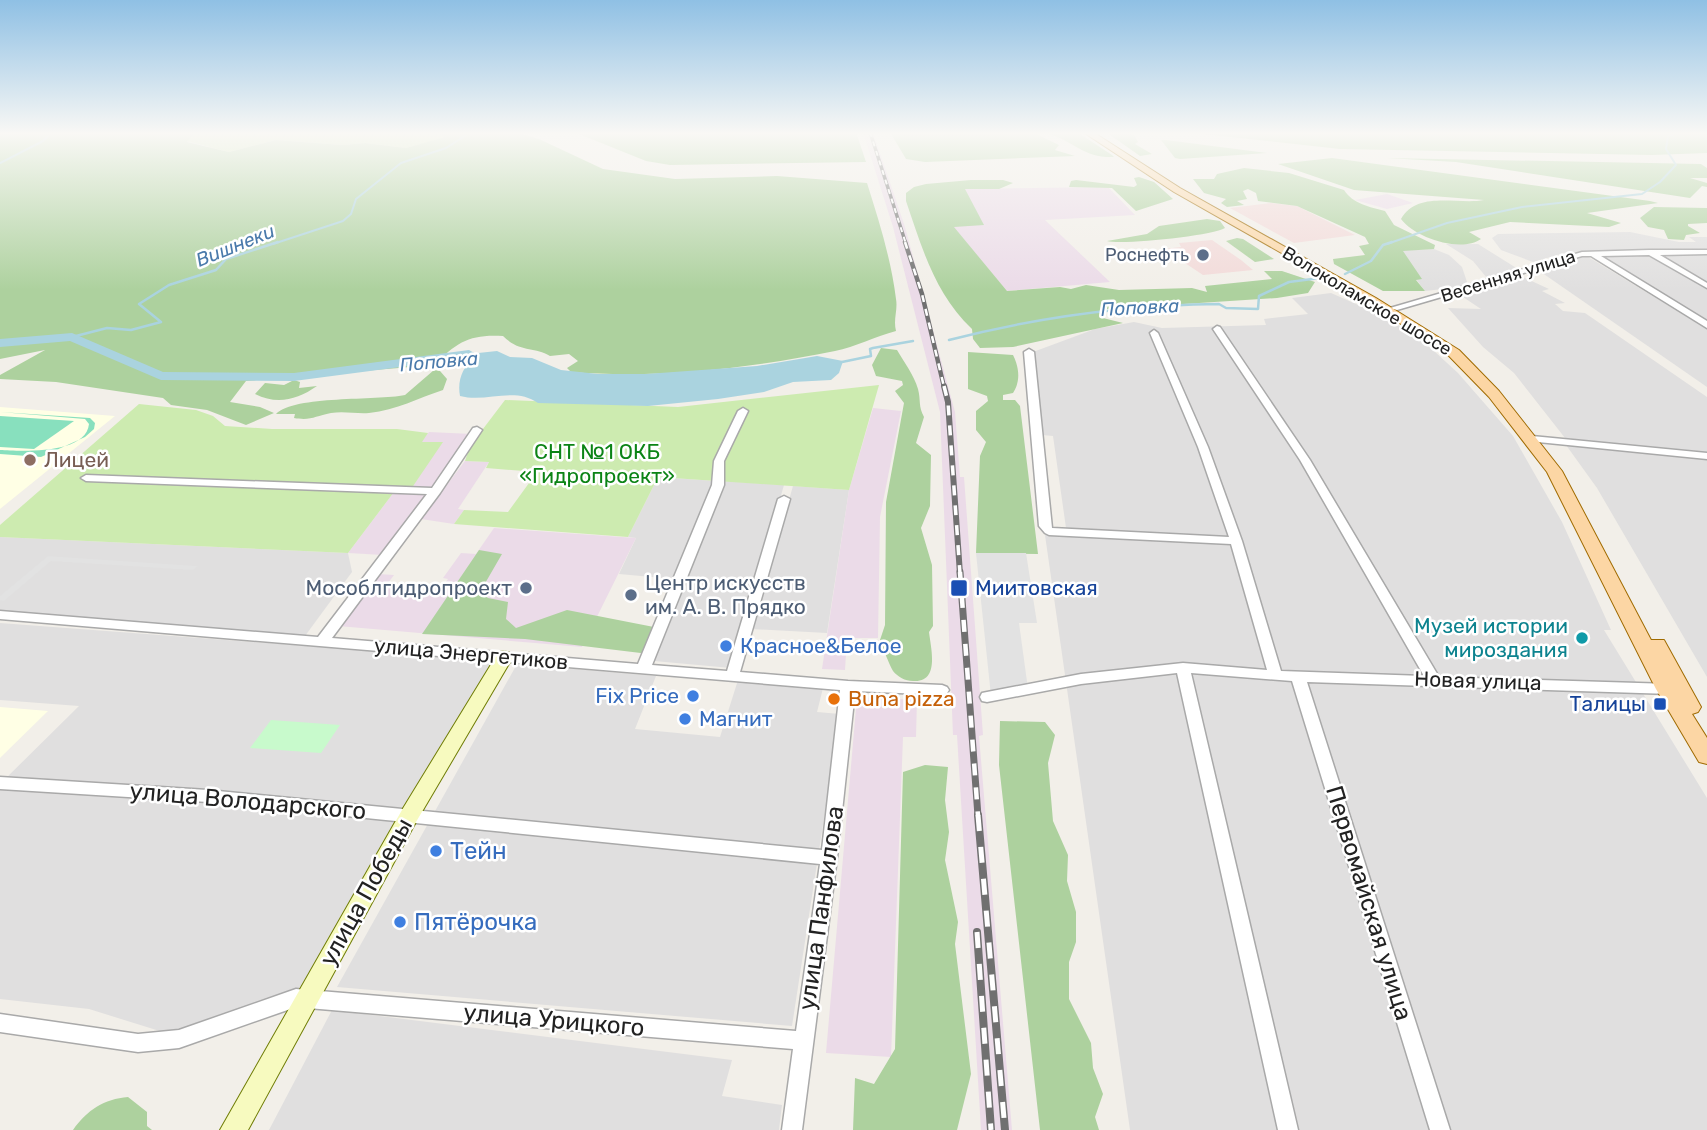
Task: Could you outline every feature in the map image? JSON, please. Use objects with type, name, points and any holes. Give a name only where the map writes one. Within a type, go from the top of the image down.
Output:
[{"type":"main road","name":"Волоколамское шоссе","points":[[1168,185],[1373,300],[1443,345],[1480,378],[1537,439]]},
{"type":"main road","name":"Волоколамское шоссе","points":[[1174,185],[1394,308],[1472,361],[1578,493],[1707,756]]},
{"type":"main road","name":"Волоколамское шоссе","points":[[1674,690],[1707,734]]},
{"type":"street","points":[[1649,252],[1707,286]]},
{"type":"street","name":"Весенняя улица","points":[[1394,308],[1591,253],[1707,252]]},
{"type":"street","points":[[1591,253],[1707,325]]},
{"type":"street","points":[[1217,329],[1305,460],[1433,680]]},
{"type":"street","points":[[1154,333],[1203,447],[1236,541],[1275,674]]},
{"type":"street","points":[[1029,352],[1045,526],[1049,531],[1236,541]]},
{"type":"street","points":[[643,669],[719,485],[719,461],[743,411]]},
{"type":"street","points":[[322,642],[436,491],[477,430]]},
{"type":"street","points":[[1537,439],[1707,456]]},
{"type":"street","points":[[86,478],[436,491]]},
{"type":"street","points":[[732,676],[784,499]]},
{"type":"street","name":"улица Энергетиков","points":[[0,615],[848,686],[942,690]]},
{"type":"street","name":"улица Победы","points":[[233,1130],[409,816],[504,657]]},
{"type":"street","points":[[1182,668],[1288,1130]]},
{"type":"street","name":"Новая улица","points":[[987,697],[1081,679],[1182,668],[1298,677],[1674,690]]},
{"type":"street","name":"Первомайская улица","points":[[1298,677],[1440,1130]]},
{"type":"street","name":"улица Панфилова","points":[[792,1130],[829,858],[848,686]]},
{"type":"street","name":"улица Володарского","points":[[0,783],[136,789],[829,858]]},
{"type":"street","name":"улица Урицкого","points":[[0,1023],[138,1042],[179,1039],[296,998],[803,1041]]},
{"type":"shaded area","points":[[880,185],[891,185],[905,227],[955,412],[960,477],[964,477],[983,735],[979,736],[1012,1130],[981,1130],[957,735],[953,735],[940,412]]},
{"type":"shaded area","points":[[1108,187],[1135,215],[1045,220],[1110,282],[1007,291],[953,227],[964,189]]},
{"type":"shaded area","points":[[1387,194],[1413,203],[1387,209],[1355,200]]},
{"type":"shaded area","points":[[1271,203],[1297,206],[1355,235],[1294,243],[1230,208]]},
{"type":"shaded area","points":[[1630,232],[1679,242],[1696,242],[1689,237],[1707,237],[1707,249],[1568,252],[1533,262],[1501,250],[1492,238],[1498,234]]},
{"type":"shaded area","name":"Роснефть","points":[[1212,240],[1253,270],[1203,275],[1164,249],[1181,247],[1179,243]]},
{"type":"shaded area","points":[[1446,244],[1478,244],[1518,269],[1487,278],[1473,261]]},
{"type":"shaded area","points":[[1434,249],[1449,255],[1462,267],[1467,282],[1461,287],[1425,291],[1402,250]]},
{"type":"shaded area","points":[[1649,253],[1707,287],[1707,320],[1599,254]]},
{"type":"shaded area","points":[[1653,253],[1707,254],[1707,284]]},
{"type":"shaded area","points":[[1585,255],[1707,329],[1707,387],[1538,270]]},
{"type":"shaded area","points":[[1523,277],[1549,289],[1542,291],[1565,303],[1555,304],[1563,311],[1585,313],[1707,397],[1707,452],[1565,438],[1514,373],[1483,347],[1448,308],[1481,309],[1460,295],[1475,285]]},
{"type":"shaded area","points":[[1331,293],[1381,315],[1422,340],[1458,373],[1513,436],[1562,522],[1611,630],[1604,630],[1707,798],[1707,1130],[1130,1130],[1045,535],[1067,535],[1053,436],[1042,435],[1033,352],[1095,329],[1134,322],[1162,328],[1266,325],[1264,319],[1308,314],[1292,298]]},
{"type":"shaded area","name":"Лицей","points":[[0,407],[115,416],[0,509]]},
{"type":"shaded area","points":[[873,408],[901,411],[880,517],[878,638],[847,638],[845,670],[822,669],[849,490]]},
{"type":"shaded area","points":[[429,432],[472,434],[383,555],[348,553],[394,492],[442,443],[421,442]]},
{"type":"shaded area","points":[[1566,445],[1707,459],[1707,677],[1597,488]]},
{"type":"shaded area","points":[[465,461],[489,462],[458,509],[464,510],[454,524],[421,519]]},
{"type":"shaded area","points":[[658,477],[716,481],[674,579],[619,574],[636,538],[628,537]]},
{"type":"shaded area","points":[[724,481],[784,485],[731,668],[654,661]]},
{"type":"shaded area","points":[[793,486],[849,490],[827,633],[752,629]]},
{"type":"shaded area","name":"Мособлгидропроект","points":[[494,528],[636,538],[582,647],[338,626],[378,574],[394,575],[385,587],[438,592],[448,579],[443,578],[461,553],[476,554]]},
{"type":"shaded area","points":[[0,537],[348,553],[352,572],[305,636],[0,612]]},
{"type":"shaded area","points":[[976,553],[1026,553],[1037,623],[1019,623],[1028,689],[991,696]]},
{"type":"shaded area","points":[[48,556],[198,566],[193,570],[51,561],[4,601],[0,600],[0,596]]},
{"type":"shaded area","points":[[0,623],[493,660],[305,985],[182,1038],[89,1009],[0,999],[0,784],[79,706],[0,700]]},
{"type":"shaded area","points":[[517,664],[656,676],[635,729],[720,737],[738,680],[823,688],[817,712],[840,714],[792,1026],[337,987]]},
{"type":"shaded area","points":[[857,697],[917,700],[916,737],[903,737],[891,1057],[826,1053]]},
{"type":"shaded area","points":[[0,707],[48,711],[0,758]]},
{"type":"shaded area","points":[[332,1010],[732,1060],[722,1096],[782,1105],[779,1130],[269,1130]]},
{"type":"green space","points":[[0,185],[868,185],[891,269],[896,303],[896,331],[843,349],[705,371],[638,374],[571,372],[567,368],[578,361],[569,354],[550,356],[515,345],[503,336],[482,336],[457,345],[434,365],[246,381],[230,402],[260,407],[274,413],[246,425],[207,410],[171,405],[163,398],[56,382],[0,379],[0,375],[45,350],[0,359]]},
{"type":"green space","points":[[1009,185],[999,189],[965,189],[984,225],[954,227],[1007,291],[1060,287],[1071,289],[1086,285],[1119,290],[1192,288],[1207,292],[1205,286],[1272,279],[1264,271],[1282,271],[1315,282],[1308,293],[1277,298],[1107,309],[1099,317],[1123,323],[1013,347],[980,348],[973,339],[972,329],[939,286],[924,253],[906,201],[906,193],[914,187]]},
{"type":"green space","points":[[1070,185],[1157,185],[1173,199],[1136,211],[1112,188],[1069,187]]},
{"type":"green space","points":[[1198,185],[1327,185],[1344,190],[1357,202],[1385,211],[1394,225],[1435,245],[1434,249],[1403,251],[1422,279],[1416,280],[1425,291],[1383,291],[1334,264],[1333,259],[1365,255],[1359,246],[1369,244],[1365,237],[1297,206],[1258,201],[1256,193],[1248,189],[1243,191],[1247,199],[1237,201],[1244,205],[1227,207],[1221,203],[1226,199],[1204,193]]},
{"type":"green space","points":[[1339,185],[1530,185],[1658,203],[1587,213],[1621,223],[1609,227],[1510,222],[1469,232],[1481,239],[1472,243],[1451,244],[1417,232],[1401,219],[1417,204],[1484,200],[1354,190]]},
{"type":"green space","points":[[1604,185],[1707,185],[1690,198]]},
{"type":"green space","points":[[1654,207],[1707,208],[1707,223],[1688,224],[1700,233],[1686,235],[1684,240],[1668,239],[1664,230],[1648,227],[1640,218]]},
{"type":"green space","points":[[1207,219],[1220,221],[1225,228],[1167,239],[1107,241],[1147,234],[1159,226]]},
{"type":"green space","points":[[1237,238],[1274,259],[1255,262],[1226,241]]},
{"type":"green space","points":[[881,348],[897,350],[914,379],[924,417],[916,443],[931,455],[930,506],[921,528],[932,565],[933,626],[929,632],[932,664],[927,677],[913,681],[902,678],[893,671],[880,640],[885,625],[886,502],[904,403],[895,391],[903,385],[902,381],[876,376],[872,365]]},
{"type":"green space","points":[[968,352],[1013,355],[1015,360],[1018,369],[1017,384],[1013,393],[1003,395],[1003,400],[1015,400],[1020,406],[1038,554],[976,553],[980,456],[986,442],[976,430],[976,411],[988,401],[987,396],[968,389]]},
{"type":"green space","points":[[434,370],[440,371],[447,379],[443,390],[389,409],[369,413],[331,413],[305,419],[294,418],[295,414],[276,414],[286,408],[318,401],[405,395]]},
{"type":"green space","points":[[294,380],[300,382],[299,388],[317,386],[302,395],[287,399],[271,399],[255,394],[265,383],[284,385]]},
{"type":"green space","name":"СНТ №1 ОКБ «Гидропроект»","points":[[879,385],[849,490],[658,477],[628,537],[454,524],[464,510],[508,512],[537,472],[486,468],[489,462],[465,461],[470,446],[505,400],[678,407]]},
{"type":"green space","points":[[139,404],[196,410],[213,416],[225,426],[272,429],[397,429],[428,433],[422,442],[443,442],[409,492],[394,492],[348,553],[0,537],[0,525]]},
{"type":"green space","points":[[0,412],[90,418],[95,423],[94,429],[78,440],[85,434],[89,424],[85,419]]},
{"type":"green space","points":[[0,416],[74,421],[34,449],[0,447]]},
{"type":"green space","points":[[65,446],[41,457],[0,454],[0,450],[37,450]]},
{"type":"green space","points":[[479,550],[502,554],[480,592],[488,598],[508,602],[506,619],[516,628],[567,610],[659,628],[649,654],[525,639],[422,634]]},
{"type":"green space","points":[[271,720],[340,725],[321,753],[250,748]]},
{"type":"green space","points":[[1000,721],[1045,722],[1055,735],[1048,763],[1053,821],[1068,855],[1067,881],[1076,912],[1076,942],[1069,962],[1069,999],[1091,1043],[1093,1068],[1103,1094],[1095,1117],[1099,1130],[1040,1130],[999,765]]},
{"type":"green space","points":[[925,765],[948,767],[945,800],[949,832],[945,860],[958,922],[955,944],[971,1074],[957,1130],[853,1130],[855,1078],[874,1084],[895,1049],[903,772]]},
{"type":"green space","points":[[128,1097],[147,1112],[147,1126],[152,1130],[73,1130],[97,1107],[111,1100]]},
{"type":"water","points":[[497,351],[510,357],[532,358],[561,370],[598,374],[646,374],[757,366],[817,356],[843,361],[839,373],[831,380],[793,382],[764,392],[648,406],[538,403],[529,398],[510,395],[480,398],[460,396],[462,374],[474,357],[469,354]]},
{"type":"waterway","name":"Вишнеки","points":[[273,244],[343,221],[351,214],[356,199],[374,185]]},
{"type":"waterway","name":"Поповка","points":[[1387,244],[1447,223],[1522,207],[1642,194],[1656,185]]},
{"type":"waterway","name":"Вишнеки","points":[[72,337],[107,328],[131,330],[161,322],[139,304],[169,285],[216,270],[226,259],[278,242]]},
{"type":"waterway","name":"Поповка","points":[[1345,274],[1371,261],[1383,245],[1392,242]]},
{"type":"waterway","name":"Поповка","points":[[949,340],[1049,319],[1117,310],[1219,304],[1226,308],[1258,309],[1259,296],[1289,282],[1320,278]]},
{"type":"waterway","name":"Поповка","points":[[0,343],[72,337],[161,376],[294,377],[469,354]]},
{"type":"waterway","name":"Поповка","points":[[842,362],[871,356],[870,349],[873,348],[913,341]]},
{"type":"railway","points":[[887,185],[906,244]]},
{"type":"railway","points":[[905,242],[922,294],[944,387]]},
{"type":"railway","points":[[944,386],[948,402],[960,574]]},
{"type":"railway","points":[[960,572],[978,816]]},
{"type":"railway","points":[[978,815],[1005,1130]]},
{"type":"railway","points":[[977,932],[991,1130]]},
{"type":"place","name":"Роснефть","points":[[1203,255]]},
{"type":"place","name":"Лицей","points":[[30,460]]},
{"type":"place","name":"Мособлгидропроект","points":[[526,588]]},
{"type":"place","name":"Миитовская","points":[[959,588]]},
{"type":"place","name":"Центр искусств им. А. В. Прядко","points":[[631,595]]},
{"type":"place","name":"Музей истории мироздания","points":[[1582,638]]},
{"type":"place","name":"Красное&Белое","points":[[726,646]]},
{"type":"place","name":"Fix Price","points":[[693,696]]},
{"type":"place","name":"Buna pizza","points":[[834,699]]},
{"type":"place","name":"Талицы","points":[[1660,704]]},
{"type":"place","name":"Магнит","points":[[685,719]]},
{"type":"place","name":"Тейн","points":[[436,851]]},
{"type":"place","name":"Пятёрочка","points":[[400,922]]}]
